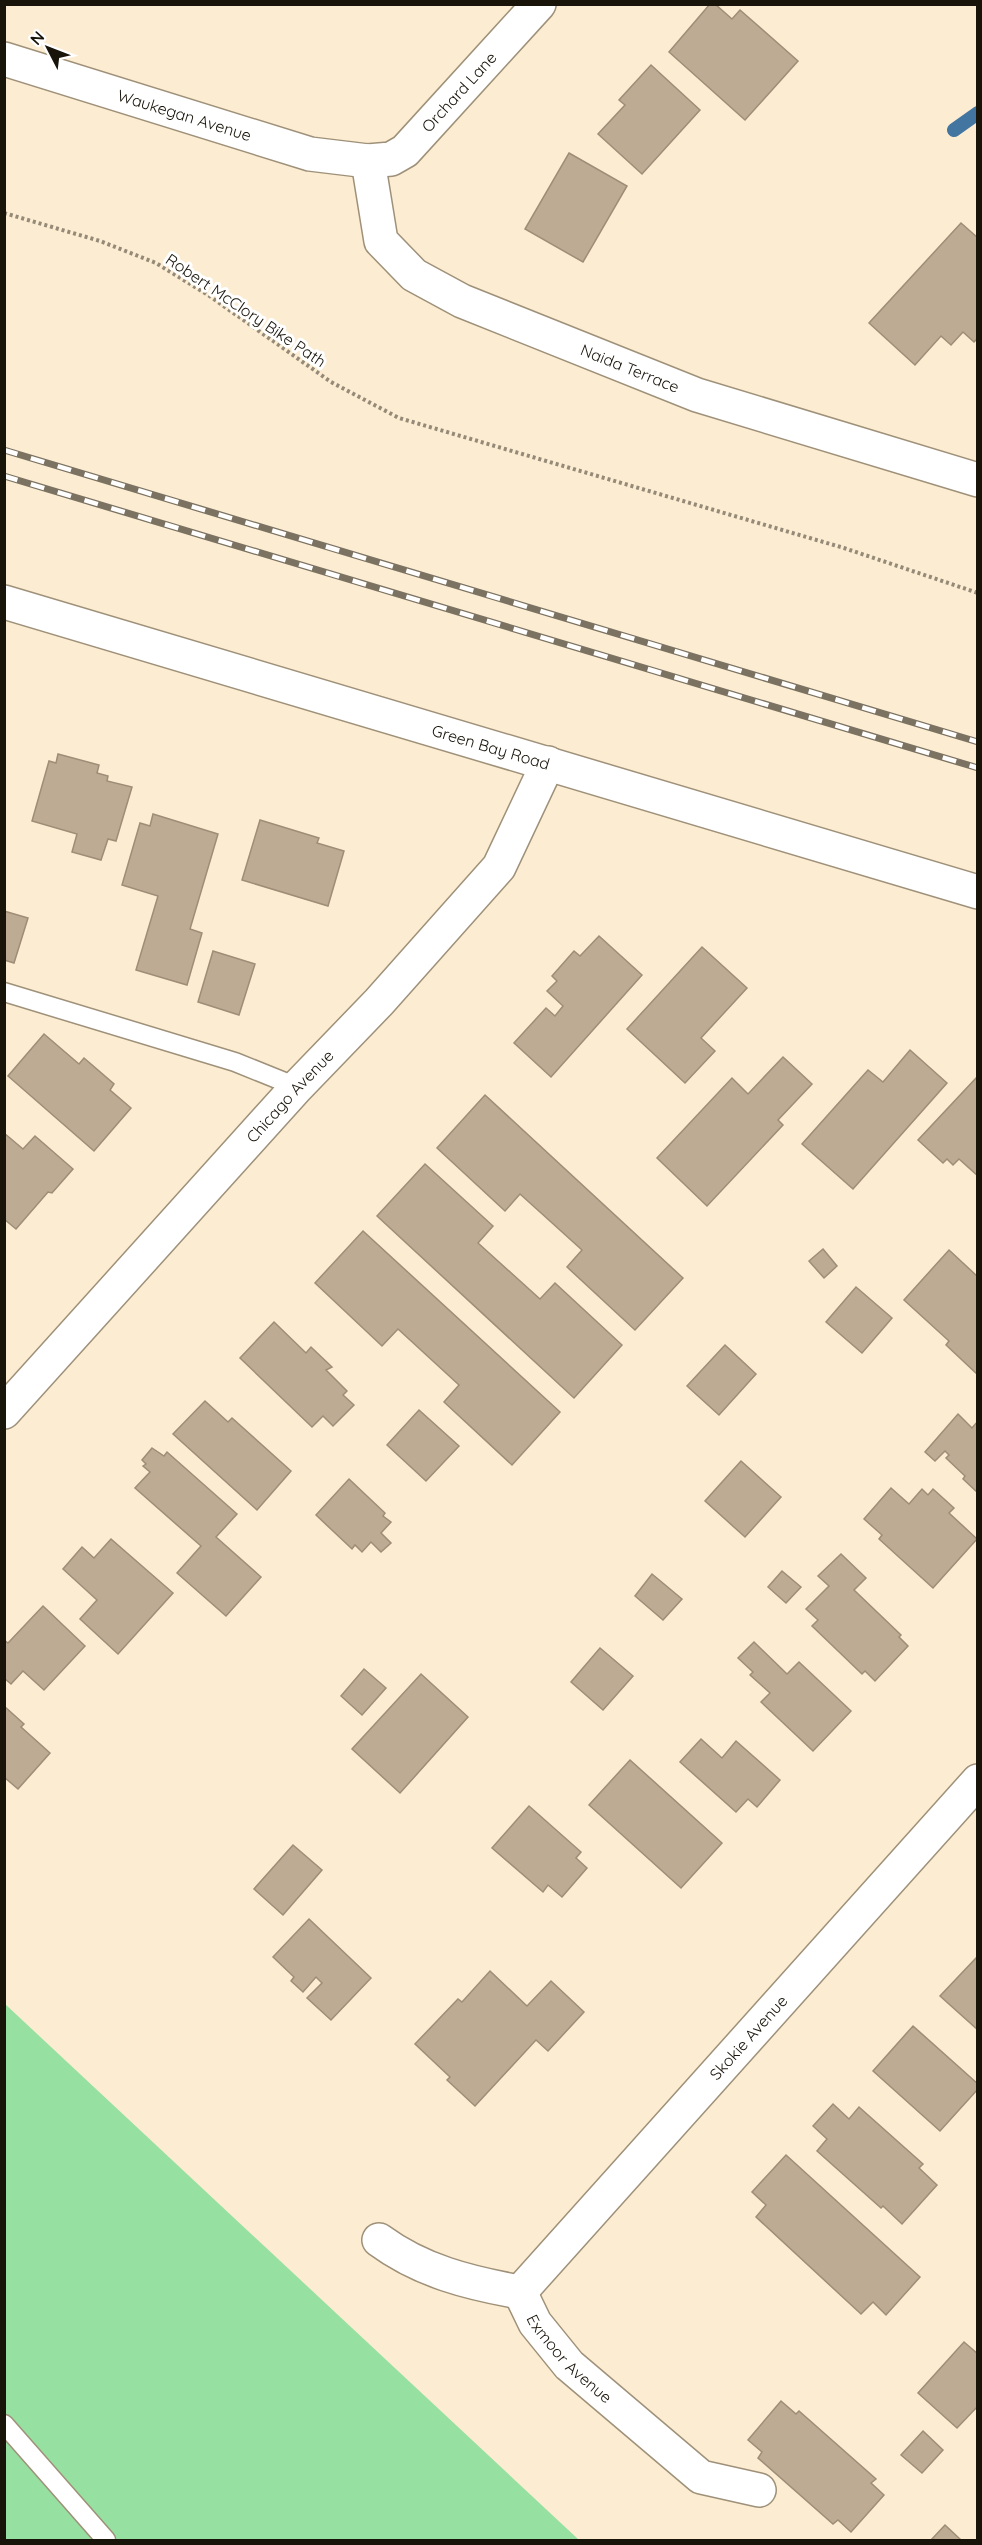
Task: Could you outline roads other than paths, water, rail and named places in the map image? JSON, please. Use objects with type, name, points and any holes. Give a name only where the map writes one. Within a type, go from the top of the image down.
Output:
[{"type":"street","name":"Orchard Lane","points":[[368,161],[391,159],[405,151],[539,4]]},
{"type":"street","name":"Waukegan Avenue","points":[[4,59],[310,154],[368,161]]},
{"type":"street","name":"Naida Terrace","points":[[368,161],[381,241],[414,276],[452,296],[697,395],[978,480]]},
{"type":"street","name":"Green Bay Road","points":[[4,602],[978,892]]},
{"type":"street","name":"Chicago Avenue","points":[[4,1412],[297,1087],[379,1002],[499,867],[548,763]]},
{"type":"street","name":"Skokie Avenue","points":[[520,2292],[978,1781]]},
{"type":"street","points":[[379,2240],[401,2256],[430,2270],[484,2286],[520,2292]]},
{"type":"street","name":"Exmoor Avenue","points":[[520,2292],[535,2323],[569,2365],[701,2477],[759,2490]]},
{"type":"lane","points":[[4,992],[236,1062],[297,1087]]},
{"type":"lane","points":[[4,2424],[106,2541]]},
{"type":"waterway","points":[[954,130],[978,113]]},
{"type":"railway","points":[[4,450],[978,742]]},
{"type":"railway","points":[[4,476],[978,768]]}]
